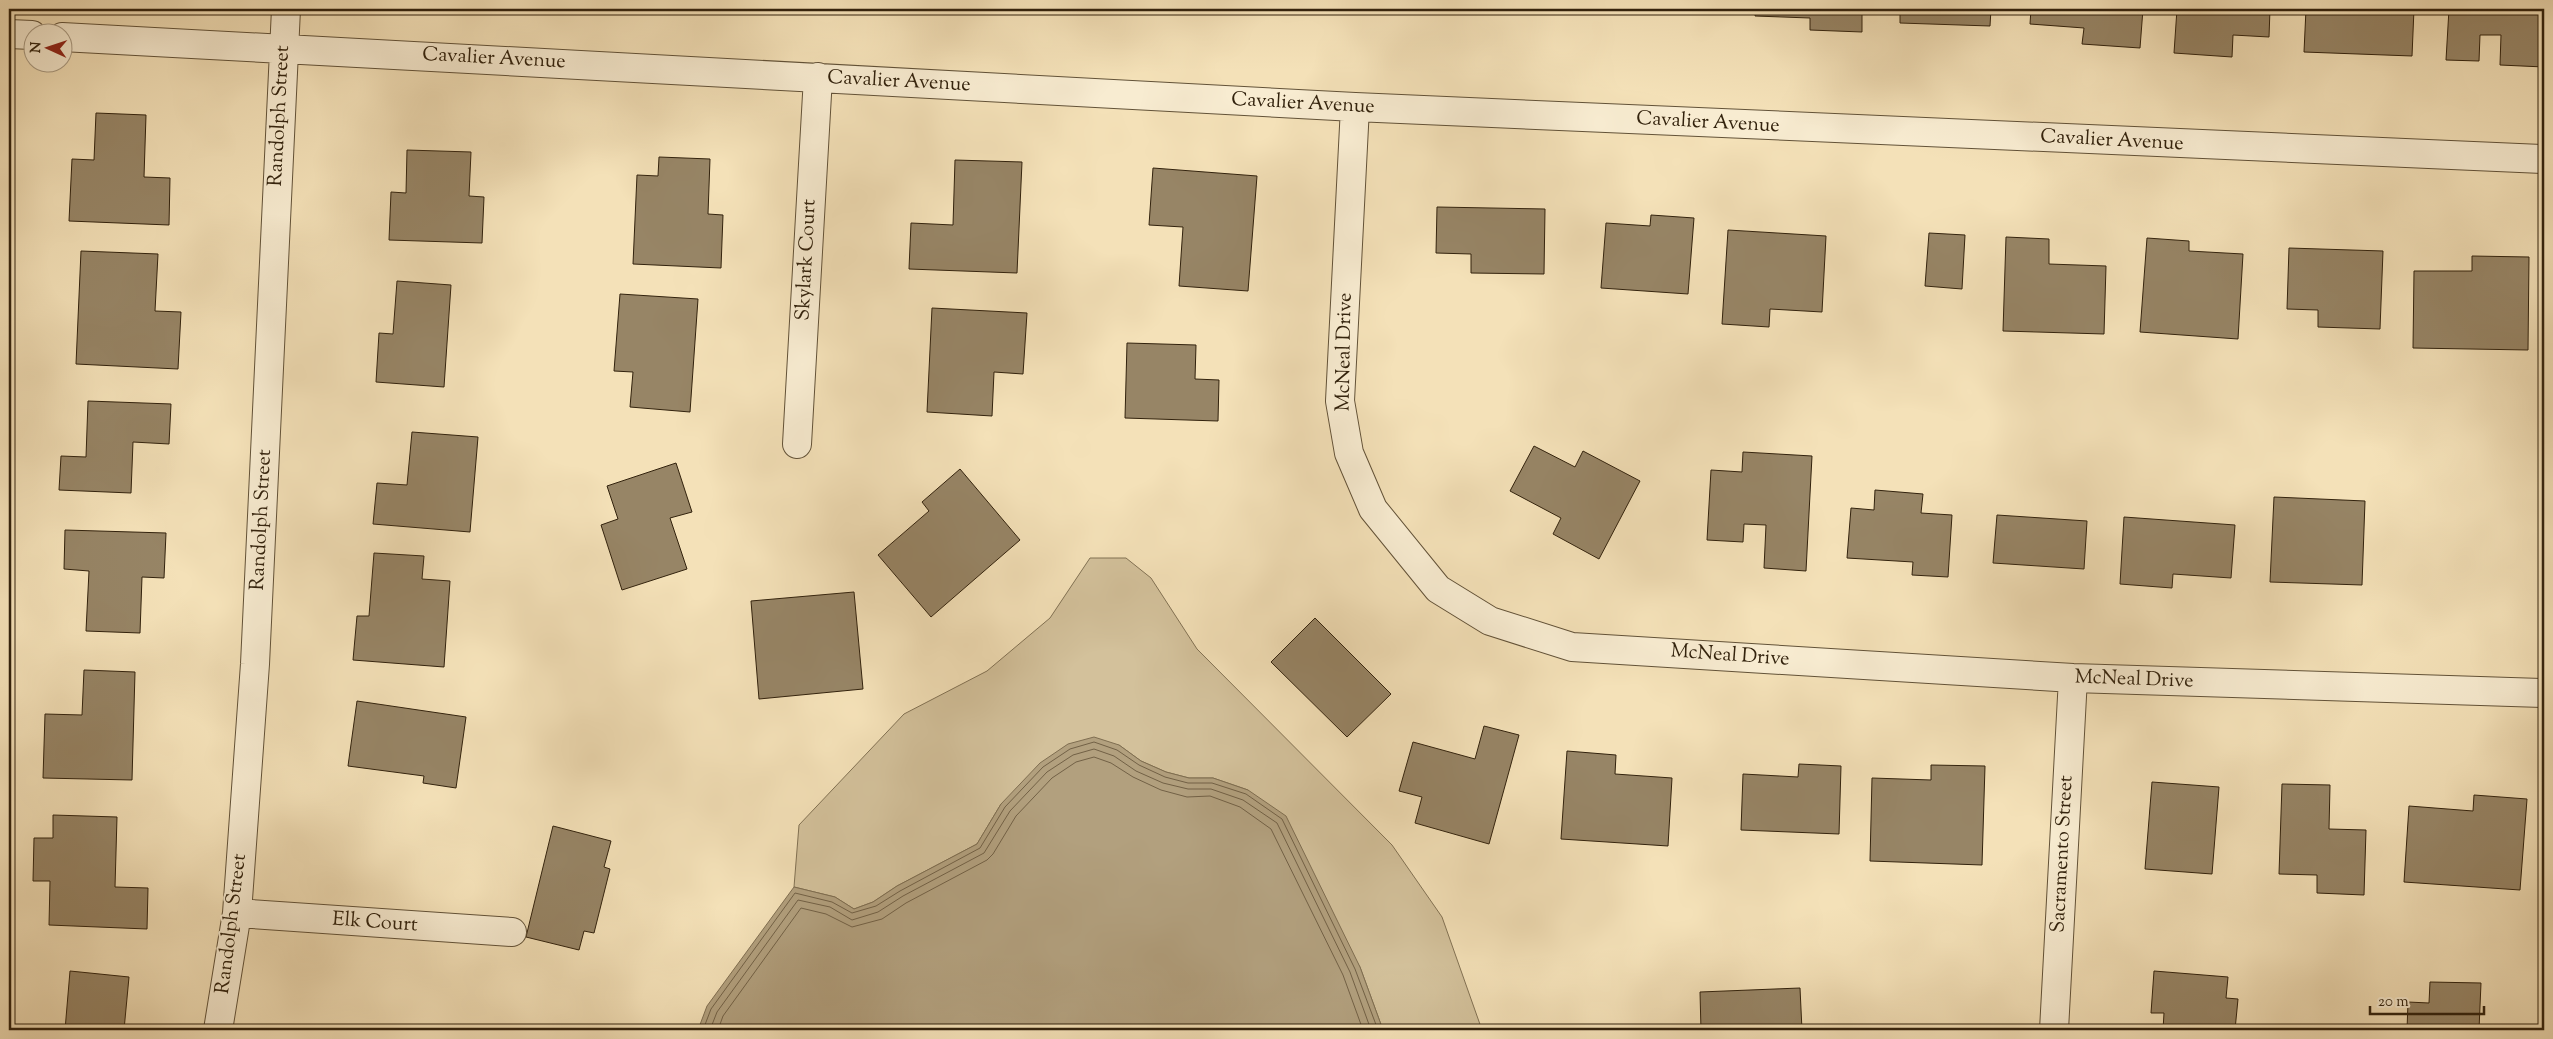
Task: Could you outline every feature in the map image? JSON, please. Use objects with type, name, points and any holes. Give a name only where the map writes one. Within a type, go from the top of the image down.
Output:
[{"type":"street","name":"Randolph Street","points":[[218,1030],[237,914],[256,664],[286,9]]},
{"type":"street","points":[[9,34],[22,35]]},
{"type":"street","name":"Cavalier Avenue","points":[[72,37],[1355,108],[2544,160]]},
{"type":"street","name":"Skylark Court","points":[[797,444],[818,77]]},
{"type":"street","name":"McNeal Drive","points":[[1355,108],[1340,401],[1349,453],[1373,509],[1438,588],[1490,621],[1572,647],[2073,678],[2544,693]]},
{"type":"street","name":"Sacramento Street","points":[[2054,1030],[2073,678]]},
{"type":"street","name":"Elk Court","points":[[237,914],[512,932]]},
{"type":"shaded area","points":[[1090,558],[1126,558],[1151,578],[1197,649],[1392,845],[1442,917],[1482,1030],[1383,1030],[1360,967],[1248,790],[1213,778],[1189,778],[1166,772],[1141,761],[1119,745],[1001,804],[977,844],[897,886],[873,902],[854,909],[835,897],[794,887],[799,825],[904,714],[987,671],[1050,618]]},
{"type":"water","points":[[1094,737],[1119,745],[1141,761],[1166,772],[1189,778],[1213,778],[1248,790],[1286,816],[1360,967],[1383,1030],[698,1030],[707,1006],[794,887],[835,897],[854,909],[873,902],[897,886],[977,844],[1001,804],[1040,763],[1068,744]]},
{"type":"building","points":[[1756,9],[1862,9],[1862,32],[1810,30],[1810,18],[1755,16]]},
{"type":"building","points":[[1900,9],[1991,9],[1990,26],[1900,23]]},
{"type":"building","points":[[2031,9],[2143,9],[2140,48],[2082,44],[2084,28],[2030,24]]},
{"type":"building","points":[[2177,9],[2270,9],[2269,37],[2233,35],[2232,57],[2174,53]]},
{"type":"building","points":[[2306,9],[2414,9],[2412,56],[2304,52]]},
{"type":"building","points":[[2449,9],[2544,9],[2544,67],[2500,65],[2501,35],[2480,35],[2479,61],[2446,60]]},
{"type":"building","points":[[96,113],[146,115],[144,177],[170,178],[169,225],[69,221],[72,159],[94,160]]},
{"type":"building","points":[[407,150],[471,152],[469,196],[484,197],[482,243],[389,240],[391,192],[406,193]]},
{"type":"building","points":[[659,157],[710,159],[708,214],[723,215],[721,268],[633,264],[637,175],[658,176]]},
{"type":"building","points":[[955,160],[1022,162],[1017,273],[909,269],[911,223],[953,225]]},
{"type":"building","points":[[1153,168],[1257,176],[1248,291],[1179,286],[1183,227],[1149,225]]},
{"type":"building","points":[[1437,207],[1545,209],[1544,274],[1471,273],[1471,254],[1436,253]]},
{"type":"building","points":[[1651,215],[1694,218],[1688,294],[1601,288],[1606,223],[1650,226]]},
{"type":"building","points":[[1728,230],[1826,236],[1822,312],[1770,309],[1769,327],[1722,324]]},
{"type":"building","points":[[1929,233],[1965,235],[1962,289],[1925,286]]},
{"type":"building","points":[[2006,237],[2049,239],[2049,264],[2106,266],[2104,334],[2003,331]]},
{"type":"building","points":[[2147,238],[2189,241],[2189,251],[2243,254],[2238,339],[2140,332]]},
{"type":"building","points":[[2289,248],[2383,251],[2380,329],[2318,327],[2318,310],[2287,309]]},
{"type":"building","points":[[81,251],[158,254],[155,311],[181,312],[178,369],[76,364]]},
{"type":"building","points":[[2472,256],[2529,257],[2528,350],[2413,348],[2414,271],[2472,271]]},
{"type":"building","points":[[397,281],[451,285],[444,387],[376,382],[379,333],[393,334]]},
{"type":"building","points":[[620,294],[698,299],[690,412],[630,407],[633,372],[614,371]]},
{"type":"building","points":[[932,308],[1027,313],[1023,374],[994,372],[992,416],[927,412]]},
{"type":"building","points":[[1127,343],[1196,345],[1195,379],[1219,380],[1218,421],[1125,418]]},
{"type":"building","points":[[88,401],[171,404],[169,444],[133,442],[131,493],[59,490],[61,456],[86,457]]},
{"type":"building","points":[[412,432],[478,437],[470,532],[373,524],[377,483],[407,485]]},
{"type":"building","points":[[1534,446],[1575,467],[1583,451],[1640,481],[1599,559],[1553,534],[1561,518],[1510,491]]},
{"type":"building","points":[[1743,452],[1812,456],[1806,571],[1764,568],[1766,525],[1744,524],[1743,542],[1707,540],[1711,470],[1742,472]]},
{"type":"building","points":[[676,463],[692,512],[670,518],[687,569],[622,590],[601,525],[618,519],[607,486]]},
{"type":"building","points":[[960,469],[1020,540],[931,617],[878,555],[929,511],[922,502]]},
{"type":"building","points":[[1875,490],[1923,494],[1921,513],[1952,515],[1948,577],[1912,575],[1913,562],[1847,558],[1851,508],[1874,510]]},
{"type":"building","points":[[2274,497],[2365,501],[2362,585],[2270,582]]},
{"type":"building","points":[[1997,515],[2087,521],[2084,569],[1993,563]]},
{"type":"building","points":[[2124,517],[2235,525],[2231,578],[2173,574],[2172,588],[2120,584]]},
{"type":"building","points":[[65,530],[166,533],[164,578],[142,577],[140,633],[86,631],[89,571],[64,569]]},
{"type":"building","points":[[374,553],[424,556],[422,579],[450,581],[444,667],[353,660],[357,616],[369,616]]},
{"type":"building","points":[[854,592],[863,689],[759,699],[751,601]]},
{"type":"building","points":[[1315,618],[1391,694],[1347,737],[1271,662]]},
{"type":"building","points":[[84,670],[135,672],[132,780],[43,778],[45,714],[82,715]]},
{"type":"building","points":[[357,701],[466,717],[456,788],[423,783],[424,776],[348,766]]},
{"type":"building","points":[[1484,726],[1519,735],[1489,844],[1415,823],[1422,797],[1399,791],[1413,742],[1475,759]]},
{"type":"building","points":[[1567,751],[1616,755],[1615,774],[1672,778],[1668,846],[1561,839]]},
{"type":"building","points":[[1799,764],[1841,766],[1839,834],[1741,830],[1743,774],[1798,777]]},
{"type":"building","points":[[1931,765],[1985,766],[1982,865],[1870,861],[1872,778],[1931,780]]},
{"type":"building","points":[[2152,782],[2219,787],[2212,874],[2145,869]]},
{"type":"building","points":[[2282,784],[2330,785],[2329,829],[2366,830],[2364,895],[2317,893],[2317,875],[2279,874]]},
{"type":"building","points":[[2474,795],[2527,799],[2520,890],[2404,882],[2409,806],[2473,811]]},
{"type":"building","points":[[53,815],[117,817],[115,887],[148,888],[147,929],[49,925],[50,881],[33,881],[34,838],[53,838]]},
{"type":"building","points":[[553,826],[611,841],[604,867],[610,869],[594,933],[584,931],[579,950],[526,937]]},
{"type":"building","points":[[70,971],[129,977],[124,1030],[65,1030]]},
{"type":"building","points":[[2154,971],[2228,977],[2226,998],[2238,999],[2235,1030],[2163,1030],[2164,1013],[2151,1013]]},
{"type":"building","points":[[2430,982],[2481,983],[2479,1030],[2407,1030],[2408,1002],[2429,1003]]},
{"type":"building","points":[[1800,988],[1802,1030],[1701,1030],[1700,992]]}]
